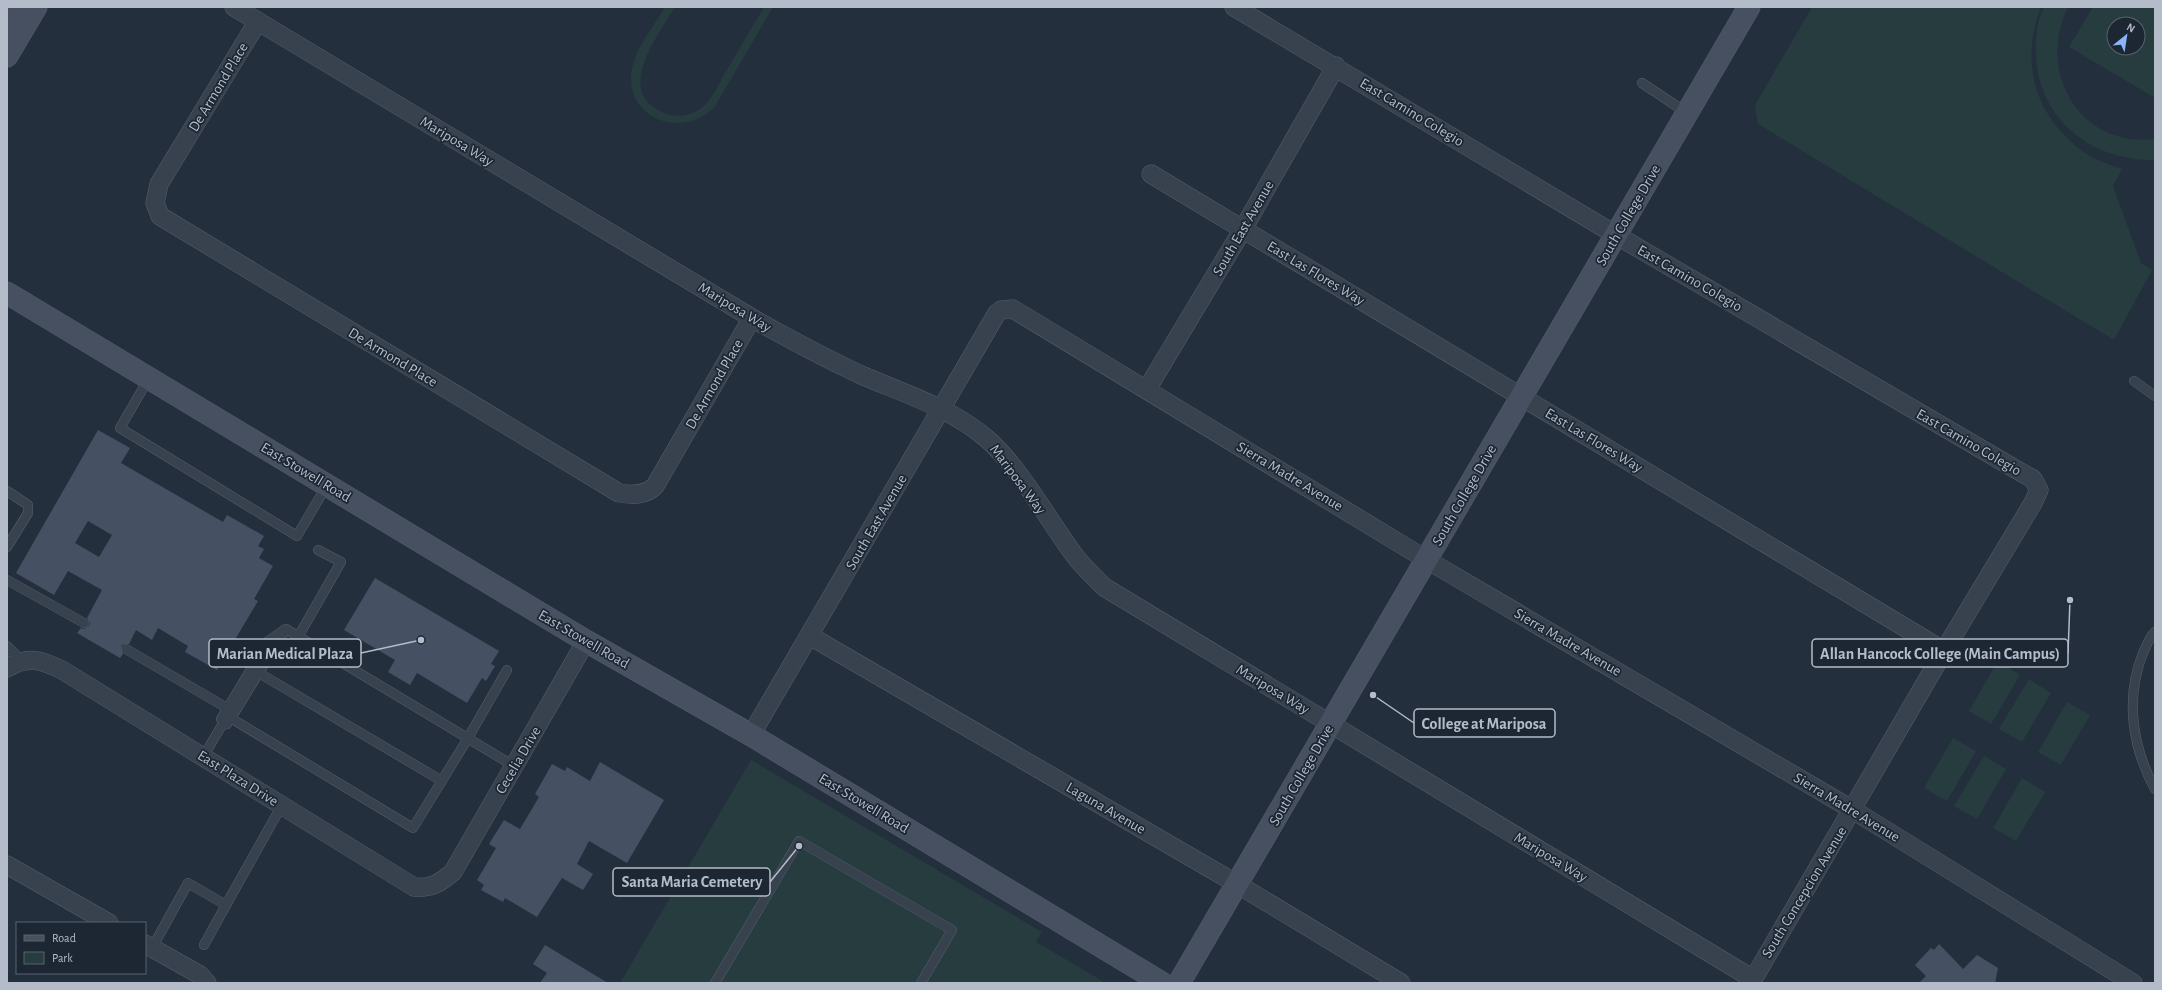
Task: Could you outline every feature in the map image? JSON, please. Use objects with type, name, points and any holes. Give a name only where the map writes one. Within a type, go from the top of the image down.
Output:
[{"type":"main road","points":[[7,21],[16,7]]},
{"type":"main road","points":[[7,56],[36,7]]},
{"type":"main road","name":"South College Drive","points":[[1179,983],[1749,7]]},
{"type":"main road","name":"East Stowell Road","points":[[7,293],[586,641],[751,735],[1162,983]]},
{"type":"street","name":"Mariposa Way","points":[[234,7],[752,318],[852,371],[941,409],[967,423],[986,438],[1004,456],[1076,558],[1104,587],[1752,981]]},
{"type":"street","name":"East Camino Colegio","points":[[1234,7],[1336,66],[1616,235],[2033,479],[2039,490]]},
{"type":"street","name":"De Armond Place","points":[[258,22],[159,184],[155,203],[160,216],[612,489],[619,493],[633,496],[651,490],[655,486],[752,318]]},
{"type":"street","name":"South East Avenue","points":[[1147,389],[1243,229],[1336,66]]},
{"type":"street","name":"East Las Flores Way","points":[[1151,174],[1944,651]]},
{"type":"street","name":"Sierra Madre Avenue","points":[[1001,310],[1013,309],[1147,389],[1426,560],[1853,810],[2133,983]]},
{"type":"street","name":"South East Avenue","points":[[751,735],[997,313],[1001,310]]},
{"type":"street","name":"South Concepcion Avenue","points":[[1752,981],[1853,810],[1944,651],[2033,503],[2039,490]]},
{"type":"street","name":"Laguna Avenue","points":[[810,636],[1237,884],[1401,983]]},
{"type":"street","name":"Cecelia Drive","points":[[447,878],[453,872],[586,641]]},
{"type":"street","name":"East Plaza Drive","points":[[19,663],[44,662],[62,670],[414,887],[426,888],[439,884],[447,878]]},
{"type":"street","points":[[7,865],[107,922]]},
{"type":"street","points":[[149,946],[200,975],[208,983]]},
{"type":"lane","points":[[1642,83],[1687,113]]},
{"type":"lane","points":[[149,378],[120,428],[297,536],[327,485]]},
{"type":"lane","points":[[2134,381],[2155,396]]},
{"type":"lane","points":[[7,491],[28,505],[28,513],[7,547]]},
{"type":"lane","points":[[298,637],[341,562],[318,550]]},
{"type":"lane","points":[[7,580],[84,623]]},
{"type":"lane","points":[[286,629],[514,766]]},
{"type":"lane","points":[[227,714],[259,673],[286,629]]},
{"type":"lane","points":[[203,757],[222,725],[227,724],[227,714],[268,641],[286,629]]},
{"type":"lane","points":[[2155,632],[2151,636],[2140,662],[2133,695],[2133,730],[2142,763],[2155,789]]},
{"type":"lane","points":[[7,646],[19,663]]},
{"type":"lane","points":[[126,649],[227,714],[413,828],[468,738],[507,670]]},
{"type":"lane","points":[[259,673],[442,781]]},
{"type":"lane","points":[[204,945],[282,805]]},
{"type":"lane","points":[[716,983],[799,841],[952,930],[921,983]]},
{"type":"lane","points":[[149,946],[188,883],[226,905]]},
{"type":"green space","points":[[665,7],[675,7],[659,33],[644,63],[641,78],[642,92],[649,104],[664,113],[678,116],[693,113],[705,105],[764,7],[773,7],[714,108],[701,118],[686,122],[671,123],[657,119],[645,111],[636,100],[632,86],[632,69],[637,53]]},
{"type":"green space","points":[[1812,7],[2041,7],[2035,27],[2032,47],[2032,67],[2036,86],[2042,103],[2052,120],[2065,136],[2081,150],[2096,159],[2122,169],[2113,186],[2141,263],[2152,270],[2114,340],[1758,124],[1755,105]]},
{"type":"green space","points":[[2044,7],[2068,7],[2059,32],[2058,56],[2062,80],[2071,101],[2086,118],[2105,131],[2128,139],[2155,139],[2155,160],[2132,158],[2110,153],[2089,144],[2072,132],[2057,116],[2046,97],[2039,76],[2036,52],[2038,23]]},
{"type":"green space","points":[[2093,7],[2155,7],[2155,98],[2069,47]]},
{"type":"green space","points":[[1998,661],[2020,675],[1991,724],[1969,711]]},
{"type":"green space","points":[[2029,679],[2051,693],[2022,742],[1999,729]]},
{"type":"green space","points":[[2067,702],[2090,715],[2061,765],[2038,752]]},
{"type":"green space","points":[[1953,738],[1976,751],[1947,801],[1924,788]]},
{"type":"green space","points":[[1984,756],[2006,769],[1977,819],[1954,806]]},
{"type":"green space","points":[[751,760],[1042,932],[1036,942],[1106,983],[620,983]]},
{"type":"green space","points":[[2022,778],[2045,792],[2016,841],[1993,828]]},
{"type":"building","points":[[98,430],[130,448],[121,463],[223,522],[227,515],[264,536],[258,546],[264,549],[259,558],[273,566],[254,599],[258,601],[217,670],[185,652],[188,646],[158,628],[152,640],[136,630],[129,644],[123,644],[121,646],[123,654],[120,658],[77,633],[81,628],[84,629],[89,626],[90,623],[87,618],[102,590],[68,571],[54,595],[16,573]],"holes":[[[88,521],[112,535],[99,557],[75,543]]]},
{"type":"building","points":[[375,578],[499,651],[491,664],[495,666],[486,681],[482,678],[467,703],[417,673],[410,685],[388,672],[395,660],[344,630]]},
{"type":"building","points":[[600,762],[664,800],[627,863],[589,841],[577,864],[593,874],[583,890],[562,878],[537,917],[505,898],[503,902],[481,890],[484,885],[477,880],[496,848],[489,844],[504,820],[520,829],[539,797],[535,794],[552,764],[565,771],[567,767],[590,781]]},
{"type":"building","points":[[1939,944],[1963,969],[1977,955],[1998,968],[1995,983],[1919,983],[1926,976],[1915,965],[1931,948],[1934,950]]},
{"type":"building","points":[[545,945],[608,983],[540,983],[547,973],[533,964]]},
{"type":"place","name":"Allan Hancock College (Main Campus)","points":[[2070,600]]},
{"type":"place","name":"Marian Medical Plaza","points":[[421,640]]},
{"type":"place","name":"College at Mariposa","points":[[1373,695]]},
{"type":"place","name":"Santa Maria Cemetery","points":[[799,846]]}]
